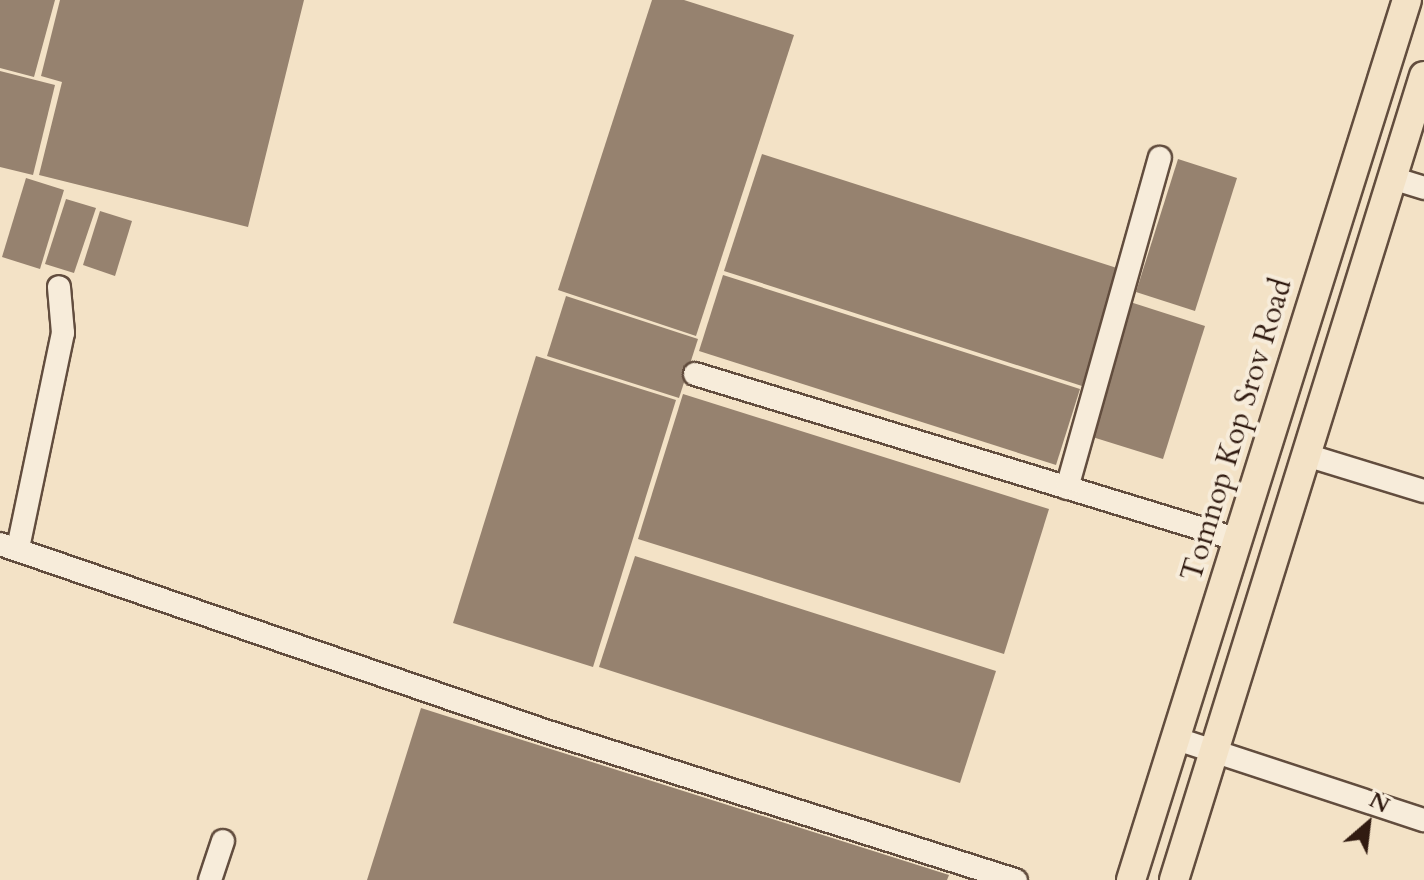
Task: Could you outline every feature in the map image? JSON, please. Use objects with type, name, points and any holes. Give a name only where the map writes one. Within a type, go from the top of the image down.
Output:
[{"type":"main road","name":"Tomnop Kop Srov Road","points":[[1131,880],[1407,0]]},
{"type":"main road","points":[[1174,880],[1424,76]]},
{"type":"street","points":[[1067,488],[1160,158]]},
{"type":"street","points":[[1392,178],[1424,188]]},
{"type":"street","points":[[59,287],[63,333],[9,546],[545,731],[1016,880]]},
{"type":"street","points":[[695,374],[1239,540]]},
{"type":"street","points":[[1306,455],[1424,491]]},
{"type":"street","points":[[1177,739],[1424,820]]},
{"type":"street","points":[[210,880],[223,841]]},
{"type":"building","points":[[0,0],[55,0],[34,77],[0,68]]},
{"type":"building","points":[[60,0],[304,0],[248,227],[39,175],[62,82],[41,76]]},
{"type":"building","points":[[652,0],[684,0],[794,35],[696,336],[558,290]]},
{"type":"building","points":[[0,71],[55,85],[33,175],[0,167]]},
{"type":"building","points":[[762,154],[1120,269],[1082,386],[724,271]]},
{"type":"building","points":[[1178,159],[1237,178],[1195,311],[1136,292]]},
{"type":"building","points":[[26,178],[64,190],[40,269],[2,257]]},
{"type":"building","points":[[66,199],[96,208],[74,273],[45,264]]},
{"type":"building","points":[[100,211],[132,221],[115,276],[83,265]]},
{"type":"building","points":[[723,275],[1080,389],[1056,465],[699,351]]},
{"type":"building","points":[[566,296],[698,339],[679,398],[547,356]]},
{"type":"building","points":[[1127,301],[1205,326],[1163,459],[1086,435]]},
{"type":"building","points":[[536,356],[676,400],[593,667],[453,623]]},
{"type":"building","points":[[683,394],[1049,509],[1004,654],[638,539]]},
{"type":"building","points":[[635,556],[996,671],[960,783],[599,667]]},
{"type":"building","points":[[421,708],[949,875],[947,880],[367,880]]}]
